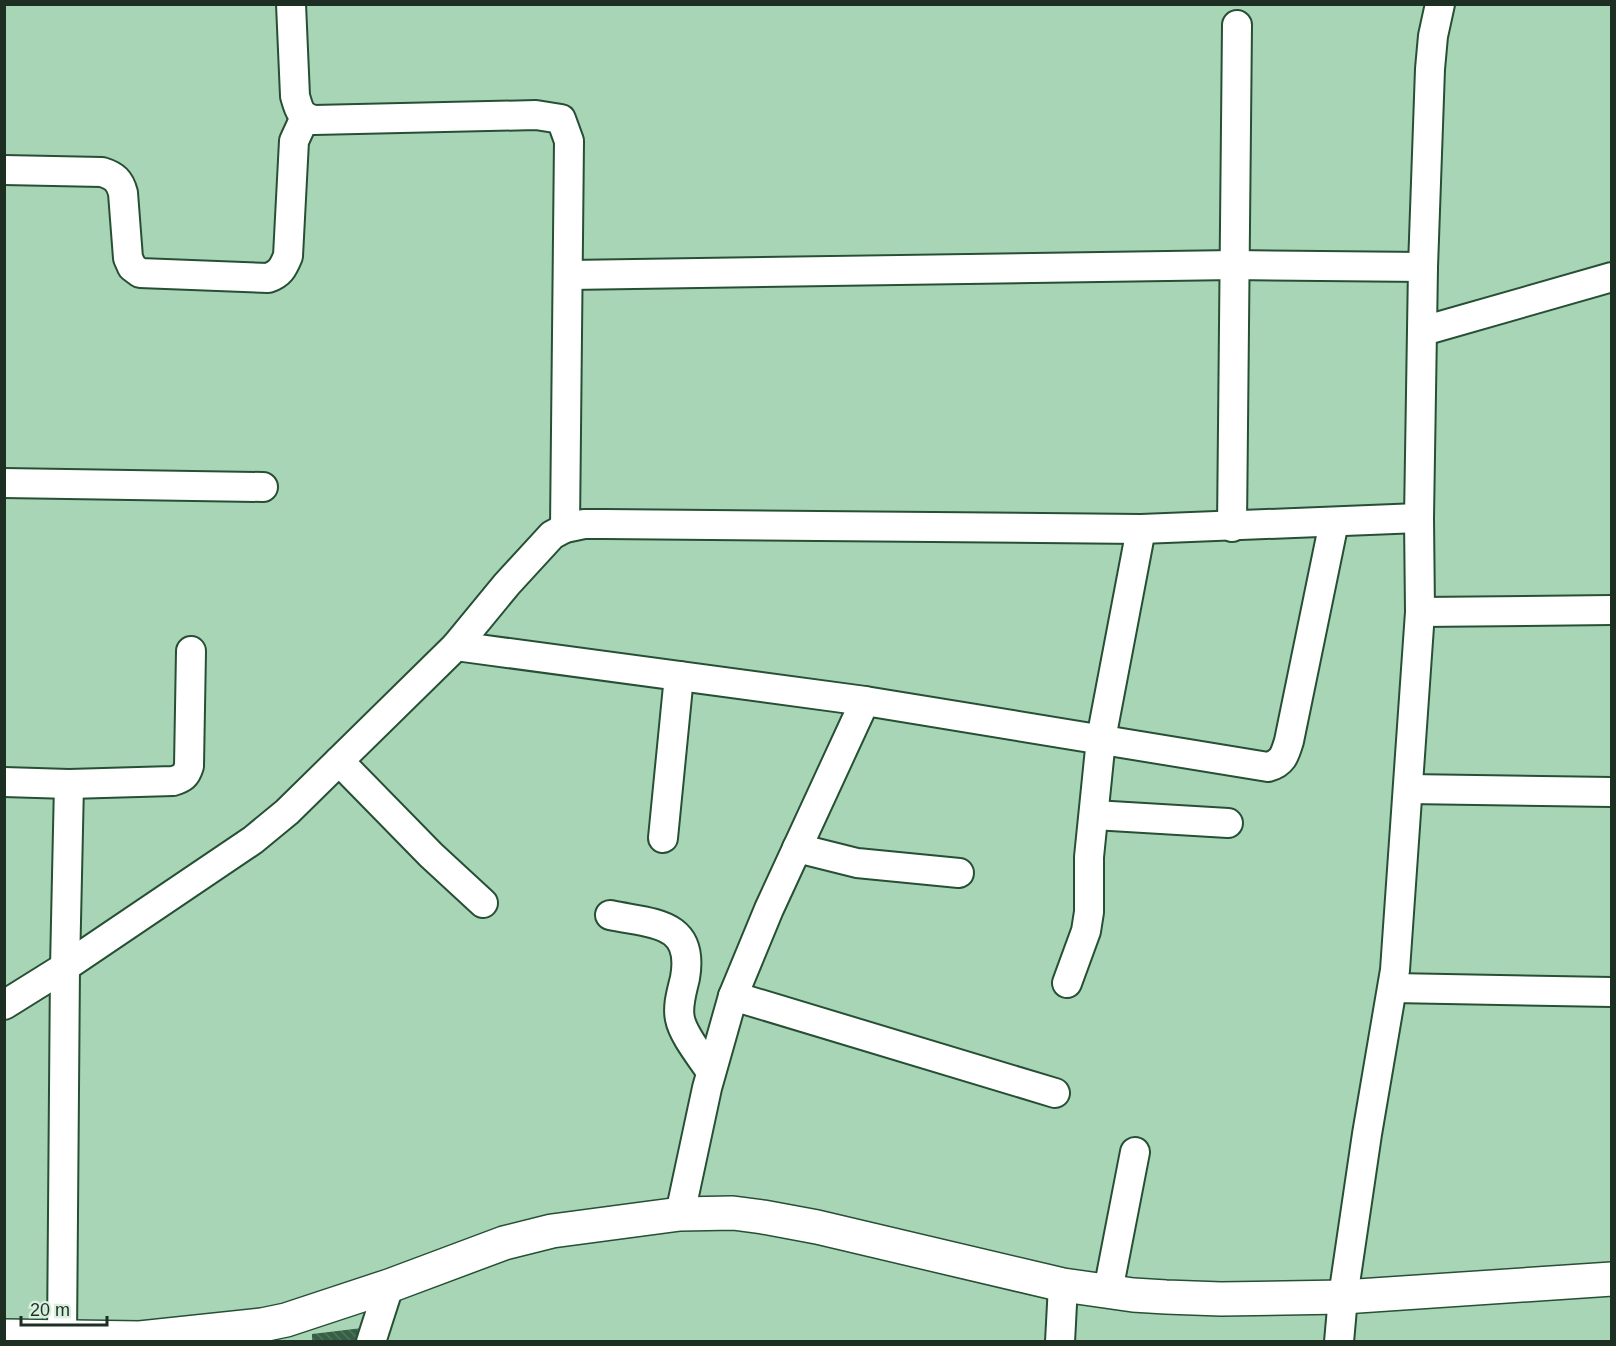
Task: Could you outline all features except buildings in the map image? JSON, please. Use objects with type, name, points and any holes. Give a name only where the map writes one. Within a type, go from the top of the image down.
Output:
[{"type":"street","points":[[291,4],[295,96],[304,117],[314,120],[536,115],[561,119],[569,141],[565,528]]},
{"type":"street","points":[[1339,1341],[1343,1297],[1367,1134],[1393,988],[1420,612],[1419,519],[1430,69],[1433,36],[1440,4]]},
{"type":"street","points":[[1232,527],[1237,25]]},
{"type":"street","points":[[4,170],[102,172],[114,175],[121,185],[123,194],[128,258],[132,267],[140,273],[268,278],[277,275],[288,256],[294,141],[304,117]]},
{"type":"street","points":[[569,275],[1234,265],[1424,267]]},
{"type":"street","points":[[1423,331],[1611,277]]},
{"type":"street","points":[[4,483],[263,487]]},
{"type":"street","points":[[4,1005],[253,840],[287,812],[456,646],[552,535],[565,528],[584,524],[616,524],[1141,530],[1419,519]]},
{"type":"street","points":[[456,646],[866,701],[1258,766],[1277,765],[1283,758],[1289,741],[1334,522]]},
{"type":"street","points":[[1067,983],[1086,932],[1089,912],[1089,857],[1101,739],[1141,530]]},
{"type":"street","points":[[1420,612],[1611,610]]},
{"type":"street","points":[[4,783],[173,781],[187,774],[191,651]]},
{"type":"street","points":[[663,838],[679,676]]},
{"type":"street","points":[[680,1214],[711,1071],[733,996],[769,909],[866,701]]},
{"type":"street","points":[[339,761],[430,855],[483,903]]},
{"type":"street","points":[[62,1337],[64,967],[69,784]]},
{"type":"street","points":[[1408,789],[1611,792]]},
{"type":"street","points":[[1094,815],[1228,824]]},
{"type":"street","points":[[797,848],[857,863],[959,873]]},
{"type":"street","points":[[610,915],[664,927],[683,941],[687,953],[679,1009],[680,1022],[711,1071]]},
{"type":"street","points":[[1393,988],[1611,992]]},
{"type":"street","points":[[733,996],[1055,1093]]},
{"type":"street","points":[[1108,1291],[1135,1152]]},
{"type":"street","points":[[4,1336],[155,1339],[262,1325],[286,1320],[389,1286],[504,1243],[552,1231],[680,1214],[733,1214],[763,1217],[817,1227],[1063,1285],[1166,1297],[1221,1299],[1343,1297],[1611,1279]]},
{"type":"street","points":[[1060,1341],[1063,1285]]},
{"type":"street","points":[[371,1341],[389,1286]]}]
